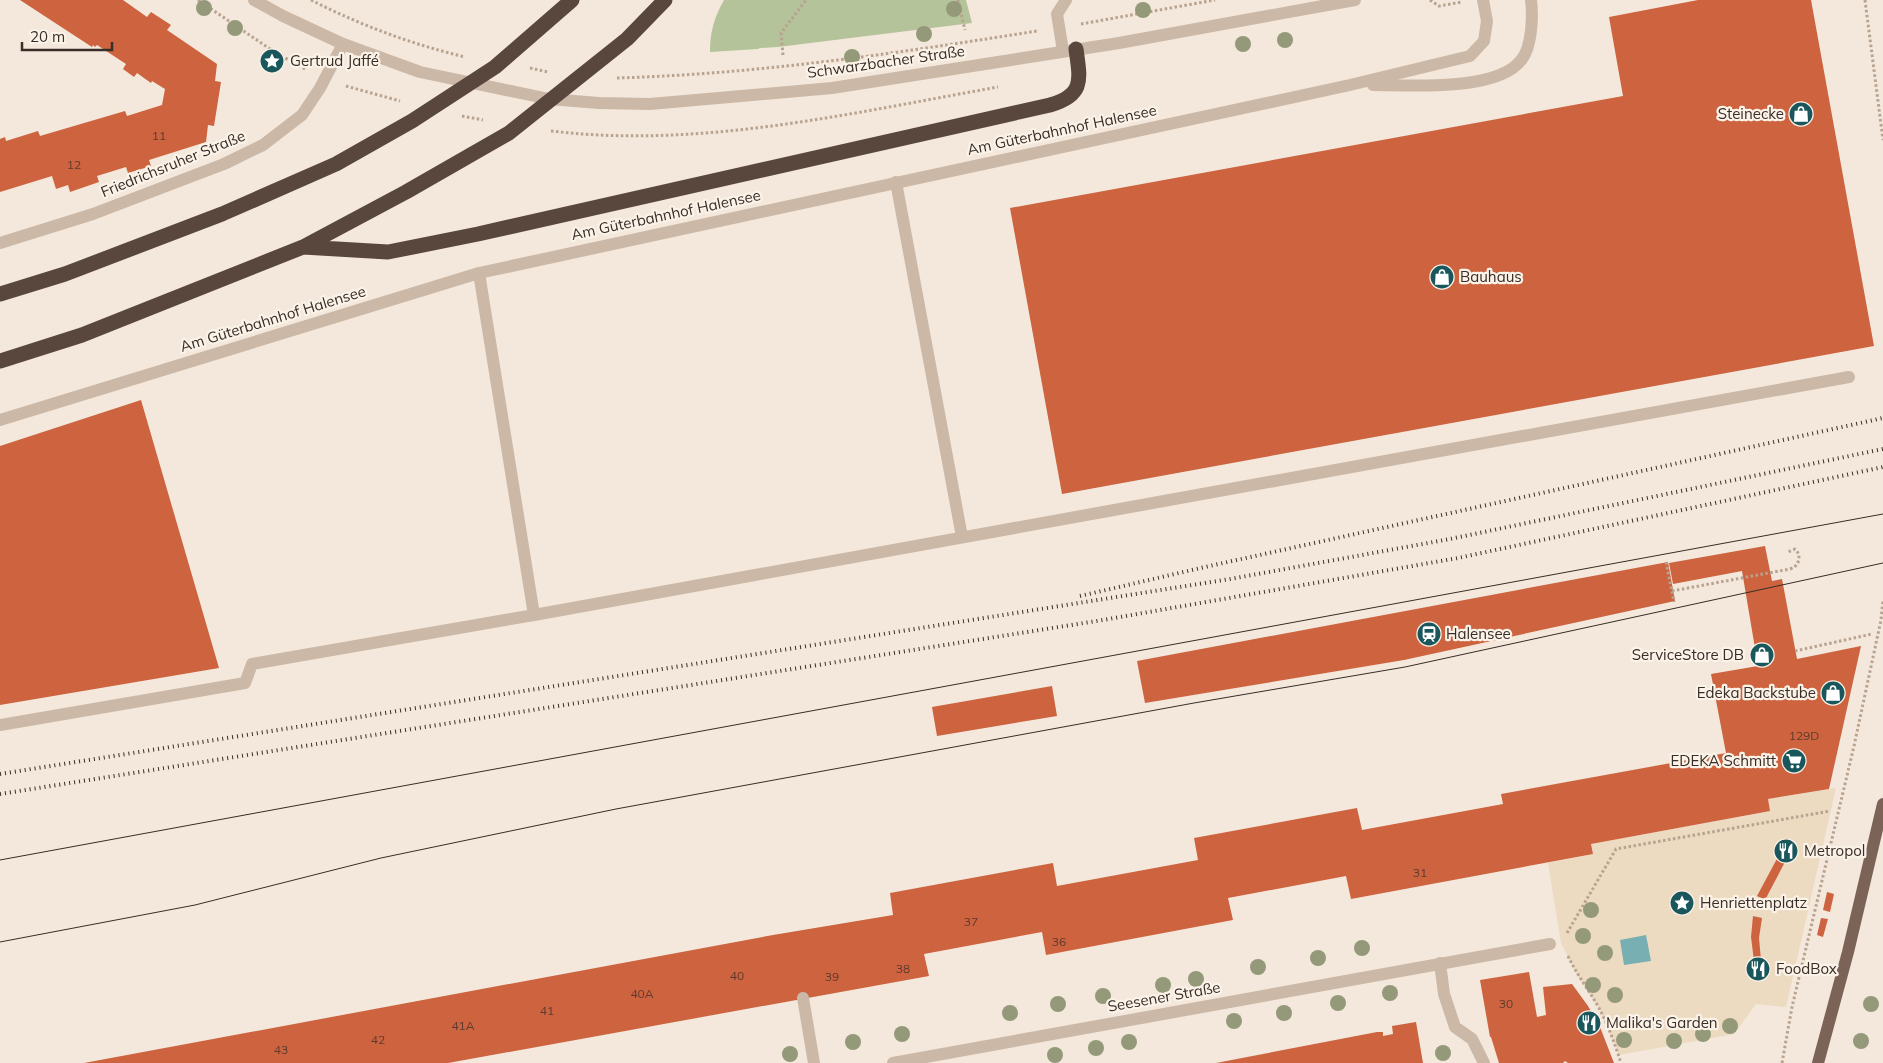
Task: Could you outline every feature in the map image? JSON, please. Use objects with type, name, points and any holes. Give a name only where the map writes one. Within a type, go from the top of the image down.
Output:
[{"type":"highway","points":[[0,294],[65,274],[222,214],[336,164],[412,121],[495,67],[572,0]]},
{"type":"highway","points":[[0,361],[82,335],[303,247],[406,192],[509,133],[627,39],[665,0]]},
{"type":"highway","points":[[303,247],[388,252],[478,234],[1063,101],[1071,95],[1080,81],[1070,50]]},
{"type":"main road","points":[[1818,1063],[1869,866],[1883,804]]},
{"type":"street","name":"Schwarzbacher Straße","points":[[254,0],[343,44],[420,72],[549,99],[599,104],[650,104],[832,88],[1070,50],[1355,0]]},
{"type":"street","points":[[1066,0],[1057,14],[1070,50]]},
{"type":"street","name":"Am Güterbahnhof Halensee","points":[[0,420],[479,273],[1350,85],[1470,56],[1484,41],[1487,21],[1483,0]]},
{"type":"street","name":"Am Güterbahnhof Halensee","points":[[1350,85],[1458,84],[1503,75],[1523,59],[1531,37],[1531,0]]},
{"type":"street","name":"Friedrichsruher Straße","points":[[0,244],[93,214],[224,164],[262,145],[302,115],[320,88],[343,44]]},
{"type":"street","points":[[896,182],[962,537]]},
{"type":"street","points":[[479,273],[534,615]]},
{"type":"street","points":[[0,725],[245,683],[252,664],[534,615],[1848,377]]},
{"type":"street","name":"Seesener Straße","points":[[893,1063],[1556,943]]},
{"type":"street","points":[[1440,963],[1444,994],[1455,1027],[1472,1039],[1484,1063]]},
{"type":"street","points":[[803,998],[814,1063]]},
{"type":"path","points":[[198,0],[294,64]]},
{"type":"path","points":[[311,0],[359,23],[447,52]]},
{"type":"path","points":[[783,55],[781,33],[806,0]]},
{"type":"path","points":[[958,0],[966,30]]},
{"type":"path","points":[[1092,22],[1216,0]]},
{"type":"path","points":[[1430,0],[1439,6],[1463,1]]},
{"type":"path","points":[[1865,0],[1883,140]]},
{"type":"path","points":[[757,68],[867,56],[1020,34]]},
{"type":"path","points":[[550,130],[625,135],[693,134],[754,128],[821,119],[1004,85]]},
{"type":"path","points":[[346,86],[404,102]]},
{"type":"path","points":[[458,115],[486,121]]},
{"type":"path","points":[[1672,591],[1790,569],[1799,562],[1800,554],[1795,549],[1788,552]]},
{"type":"path","points":[[1666,562],[1674,602]]},
{"type":"path","points":[[1782,1063],[1792,1008],[1854,746],[1881,620],[1883,600]]},
{"type":"path","points":[[1795,651],[1872,634]]},
{"type":"path","points":[[1621,1063],[1599,1008],[1556,943],[1616,849],[1830,812]]},
{"type":"green space","points":[[724,0],[966,0],[972,23],[778,47],[710,52],[713,25]]},
{"type":"shaded area","name":"Henriettenplatz","points":[[1836,788],[1786,1007],[1756,1004],[1734,1034],[1619,1055],[1599,1008],[1577,975],[1561,943],[1548,863],[1593,854],[1591,844],[1770,811],[1768,799]]},
{"type":"water","points":[[1646,935],[1651,961],[1624,965],[1620,940]]},
{"type":"building","points":[[20,0],[123,0],[147,17],[151,12],[171,25],[167,30],[217,64],[215,81],[221,82],[214,126],[208,125],[206,142],[149,160],[151,166],[128,173],[126,167],[97,176],[99,182],[70,192],[68,185],[56,189],[52,176],[0,192],[0,139],[5,137],[6,141],[38,131],[40,136],[125,111],[127,116],[162,105],[165,89],[152,81],[151,83],[137,73],[134,77],[123,69],[126,64],[97,45],[92,47]]},
{"type":"building","name":"Bauhaus","points":[[1698,0],[1811,0],[1874,346],[1062,494],[1010,208],[1623,96],[1609,17]]},
{"type":"building","points":[[141,400],[219,668],[0,705],[0,446]]},
{"type":"building","points":[[1765,546],[1772,581],[1782,579],[1797,659],[1861,646],[1829,789],[1768,799],[1770,811],[1591,844],[1593,854],[1351,899],[1346,876],[1228,898],[1233,920],[1046,955],[1042,932],[924,954],[929,976],[448,1063],[84,1063],[773,935],[893,915],[890,893],[1053,863],[1057,886],[1198,860],[1194,838],[1357,808],[1362,830],[1503,804],[1501,794],[1726,753],[1711,674],[1758,666],[1742,571],[1673,584],[1669,563]]},
{"type":"building","points":[[1668,562],[1675,601],[1404,660],[1145,703],[1137,661]]},
{"type":"building","points":[[1052,686],[1057,716],[937,736],[932,707]]},
{"type":"building","points":[[1786,838],[1790,840],[1790,846],[1795,849],[1792,854],[1793,857],[1790,862],[1786,860],[1765,900],[1757,896],[1779,855],[1776,853]]},
{"type":"building","points":[[1827,892],[1834,894],[1830,912],[1823,910]]},
{"type":"building","points":[[1753,916],[1762,918],[1759,938],[1761,960],[1765,959],[1768,976],[1751,979],[1748,962],[1754,961],[1751,937]]},
{"type":"building","points":[[1821,918],[1828,919],[1823,937],[1817,935]]},
{"type":"building","points":[[1529,972],[1537,1017],[1546,1015],[1543,987],[1572,984],[1600,1027],[1614,1063],[1568,1063],[1565,1061],[1563,1063],[1499,1063],[1490,1037],[1480,980]]},
{"type":"building","points":[[1416,1022],[1423,1063],[1216,1063],[1377,1032],[1383,1032],[1383,1036],[1393,1034],[1392,1026]]},
{"type":"tram line","points":[[0,860],[1883,514]]},
{"type":"tram line","points":[[0,942],[195,905],[381,858],[616,809],[1194,703],[1405,667],[1883,563]]},
{"type":"railway","points":[[1080,596],[1883,418]]},
{"type":"railway","points":[[0,774],[1230,579],[1450,539],[1883,449]]},
{"type":"railway","points":[[0,794],[1103,620],[1458,558],[1883,467]]},
{"type":"place","name":"Gertrud Jaffé","points":[[272,61]]},
{"type":"place","name":"Steinecke","points":[[1801,114]]},
{"type":"place","name":"Bauhaus","points":[[1442,277]]},
{"type":"place","name":"Halensee","points":[[1429,634]]},
{"type":"place","name":"ServiceStore DB","points":[[1762,655]]},
{"type":"place","name":"Edeka Backstube","points":[[1833,693]]},
{"type":"place","name":"EDEKA Schmitt","points":[[1794,761]]},
{"type":"place","name":"Metropol","points":[[1786,851]]},
{"type":"place","name":"Henriettenplatz","points":[[1682,903]]},
{"type":"place","name":"FoodBox","points":[[1758,969]]},
{"type":"place","name":"Malika's Garden","points":[[1589,1023]]}]
